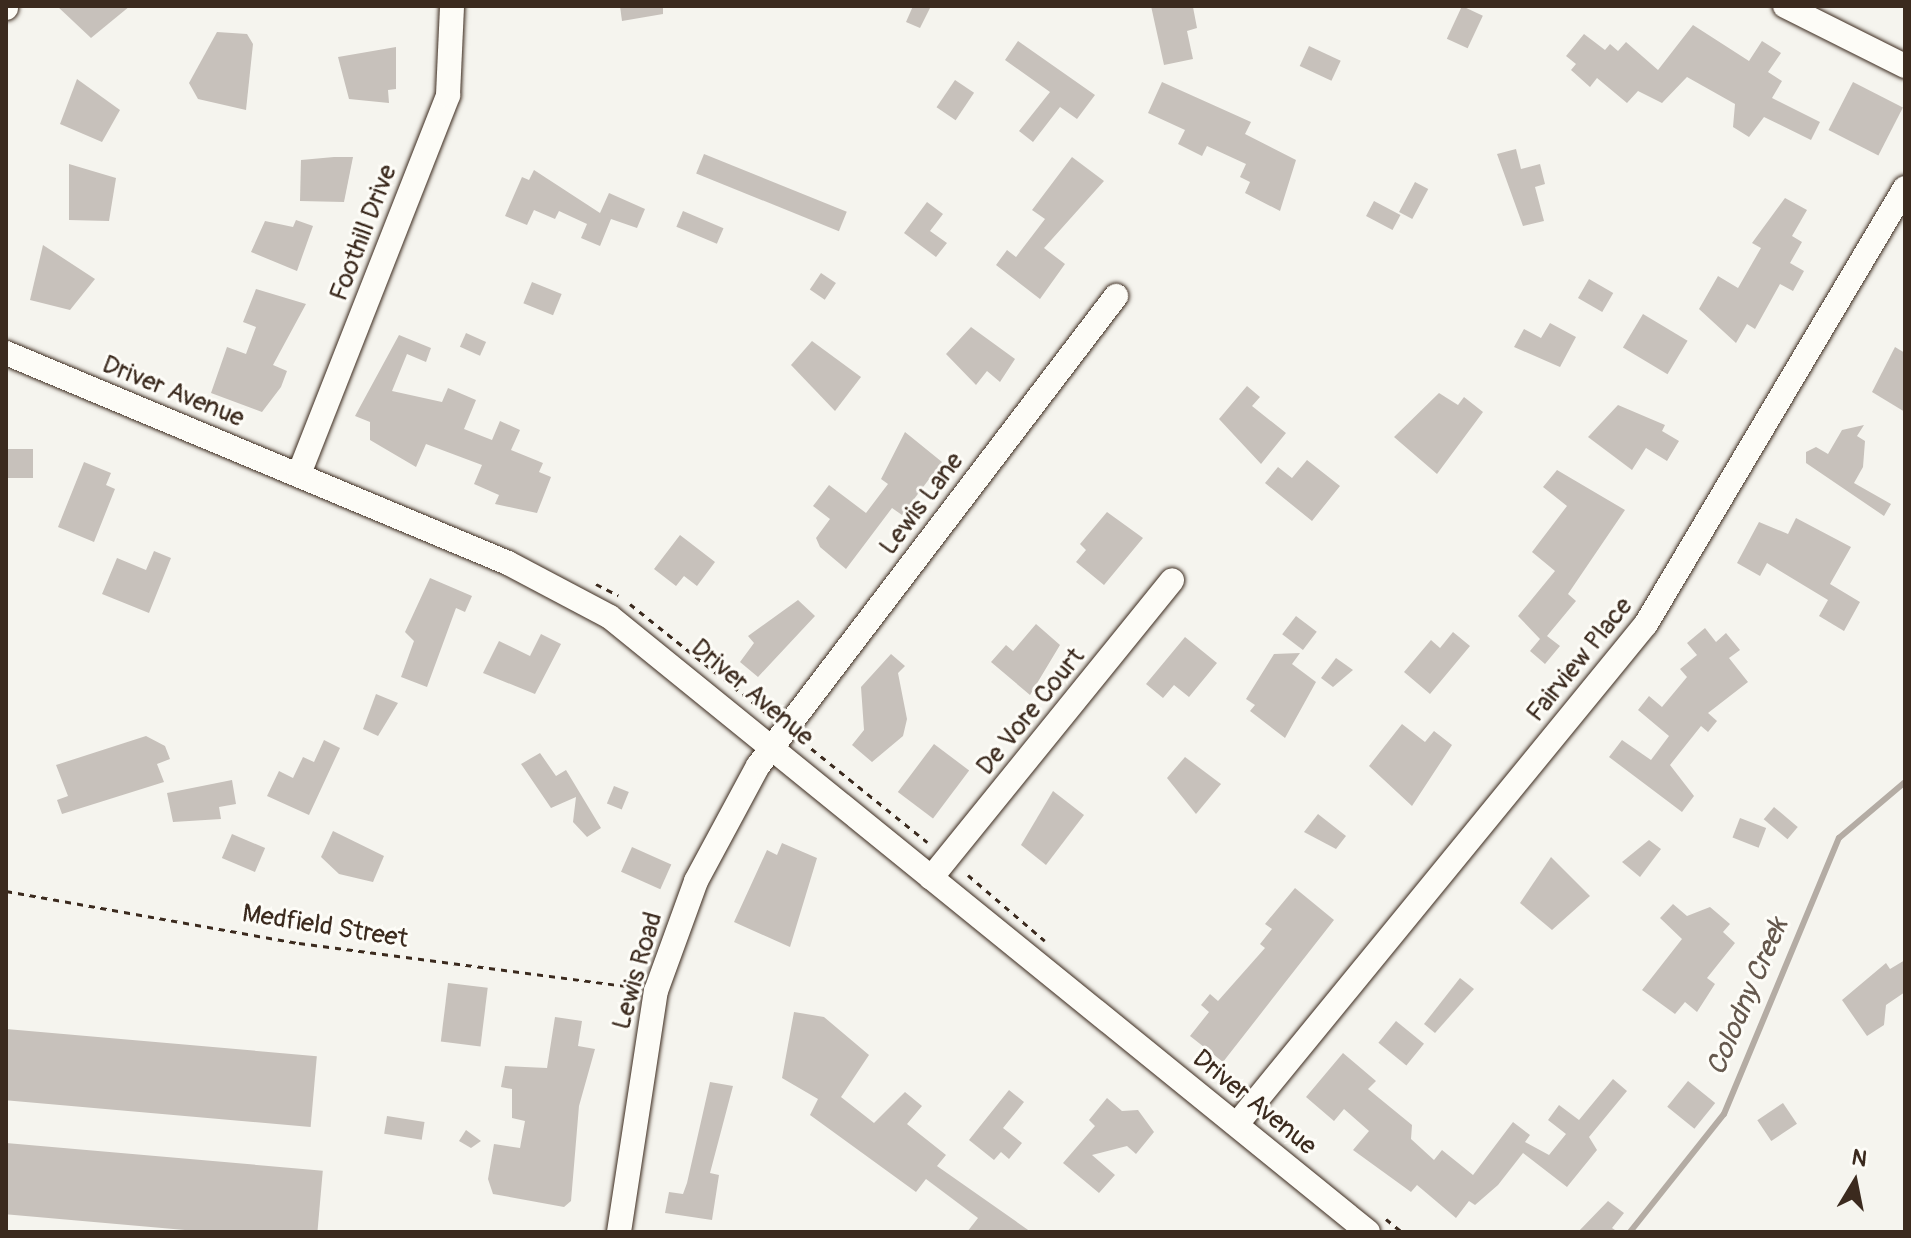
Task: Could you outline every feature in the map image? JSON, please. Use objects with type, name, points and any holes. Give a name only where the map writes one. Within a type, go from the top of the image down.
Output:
[{"type":"street","name":"Foothill Drive","points":[[299,474],[448,95],[452,6]]},
{"type":"street","points":[[1785,6],[1905,66]]},
{"type":"street","name":"Fairview Place","points":[[1237,1124],[1646,624],[1905,188]]},
{"type":"street","name":"Lewis Lane","points":[[773,747],[1116,296]]},
{"type":"street","name":"Driver Avenue","points":[[6,353],[299,474],[570,593],[637,636],[1368,1232]]},
{"type":"street","name":"De Vore Court","points":[[931,878],[1172,580]]},
{"type":"street","name":"Lewis Road","points":[[619,1232],[656,991],[696,881],[773,747]]},
{"type":"path","points":[[801,740],[927,842]]},
{"type":"path","name":"Medfield Street","points":[[6,891],[299,943],[640,988]]},
{"type":"building","points":[[57,6],[130,6],[91,38]]},
{"type":"building","points":[[620,6],[663,6],[663,14],[622,21]]},
{"type":"building","points":[[913,6],[931,6],[920,28],[906,22]]},
{"type":"building","points":[[1151,6],[1193,7],[1197,28],[1187,31],[1193,59],[1164,65]]},
{"type":"building","points":[[1462,6],[1483,16],[1468,48],[1447,39]]},
{"type":"building","points":[[1693,25],[1749,61],[1762,41],[1781,53],[1768,72],[1782,81],[1772,98],[1820,122],[1811,140],[1764,117],[1749,137],[1733,127],[1735,104],[1687,77],[1662,103],[1638,91],[1627,103],[1597,78],[1590,87],[1571,70],[1576,64],[1566,56],[1584,34],[1605,50],[1610,44],[1618,51],[1626,42],[1658,70]]},
{"type":"building","points":[[217,32],[247,34],[253,44],[246,110],[198,99],[189,83]]},
{"type":"building","points":[[1018,41],[1095,95],[1077,119],[1060,107],[1033,142],[1019,131],[1050,92],[1005,60]]},
{"type":"building","points":[[1309,46],[1341,61],[1331,81],[1300,66]]},
{"type":"building","points":[[396,47],[396,89],[388,90],[389,103],[349,99],[338,57]]},
{"type":"building","points":[[77,79],[120,110],[102,142],[60,124]]},
{"type":"building","points":[[955,80],[974,93],[956,120],[937,107]]},
{"type":"building","points":[[1162,82],[1251,122],[1245,134],[1296,160],[1280,211],[1245,193],[1250,182],[1240,177],[1246,164],[1207,146],[1202,156],[1178,144],[1185,130],[1148,113]]},
{"type":"building","points":[[1853,82],[1903,107],[1878,156],[1828,130]]},
{"type":"building","points":[[1516,149],[1521,169],[1540,164],[1545,184],[1535,187],[1544,221],[1523,226],[1497,154]]},
{"type":"building","points":[[704,154],[847,212],[839,231],[696,173]]},
{"type":"building","points":[[353,157],[344,202],[300,201],[301,160]]},
{"type":"building","points":[[1072,157],[1104,181],[1044,248],[1065,264],[1040,299],[996,265],[1007,250],[1016,257],[1045,219],[1032,210]]},
{"type":"building","points":[[69,164],[116,178],[109,221],[69,220]]},
{"type":"building","points":[[534,170],[600,213],[609,193],[645,209],[637,228],[611,219],[600,246],[581,238],[587,224],[559,211],[555,219],[534,210],[527,225],[505,216],[522,177],[529,180]]},
{"type":"building","points":[[1415,182],[1428,189],[1412,219],[1399,212]]},
{"type":"building","points":[[1785,198],[1807,210],[1792,236],[1802,242],[1790,263],[1804,271],[1793,291],[1780,284],[1755,329],[1747,324],[1736,343],[1699,309],[1718,276],[1738,288],[1761,248],[1752,243]]},
{"type":"building","points":[[1374,201],[1400,215],[1393,230],[1366,216]]},
{"type":"building","points":[[927,202],[943,214],[930,231],[947,243],[936,257],[904,233]]},
{"type":"building","points":[[683,211],[724,228],[717,244],[676,227]]},
{"type":"building","points":[[296,220],[313,226],[297,271],[251,252],[265,221],[293,227]]},
{"type":"building","points":[[43,245],[95,279],[70,310],[30,300]]},
{"type":"building","points":[[821,273],[836,283],[825,300],[810,290]]},
{"type":"building","points":[[1589,279],[1613,293],[1602,312],[1578,298]]},
{"type":"building","points":[[532,282],[562,294],[553,315],[523,303]]},
{"type":"building","points":[[256,289],[306,304],[273,365],[287,371],[281,387],[262,412],[211,393],[227,347],[246,354],[256,327],[243,322]]},
{"type":"building","points":[[1643,314],[1688,341],[1667,374],[1623,347]]},
{"type":"building","points":[[1550,323],[1576,337],[1560,367],[1514,347],[1524,329],[1541,338]]},
{"type":"building","points":[[971,327],[1015,359],[1000,382],[987,371],[976,385],[946,354]]},
{"type":"building","points":[[466,333],[486,342],[480,356],[460,347]]},
{"type":"building","points":[[399,335],[431,348],[426,362],[407,354],[392,391],[442,402],[448,388],[476,400],[464,429],[492,440],[500,421],[520,430],[511,450],[543,463],[539,472],[551,477],[537,513],[495,504],[499,495],[474,484],[482,465],[426,444],[416,467],[370,440],[370,422],[355,416]]},
{"type":"building","points":[[812,341],[861,377],[835,411],[791,365]]},
{"type":"building","points":[[1895,347],[1905,353],[1905,412],[1872,392]]},
{"type":"building","points":[[1247,386],[1260,397],[1252,406],[1286,433],[1261,464],[1219,419]]},
{"type":"building","points":[[1439,393],[1458,405],[1464,397],[1483,412],[1437,474],[1394,437]]},
{"type":"building","points":[[1618,405],[1665,425],[1662,431],[1679,441],[1667,461],[1646,448],[1632,470],[1588,437]]},
{"type":"building","points":[[1864,425],[1857,436],[1865,441],[1863,467],[1854,483],[1891,504],[1884,516],[1806,463],[1806,452],[1816,447],[1828,454],[1842,430]]},
{"type":"building","points":[[905,432],[942,462],[902,515],[892,508],[846,569],[820,547],[816,538],[830,519],[813,506],[829,485],[866,513],[888,484],[881,479]]},
{"type":"building","points":[[6,449],[33,449],[33,478],[6,478]]},
{"type":"building","points":[[1307,460],[1340,486],[1312,521],[1265,483],[1278,467],[1292,478]]},
{"type":"building","points":[[84,462],[111,473],[106,485],[115,489],[94,542],[58,527]]},
{"type":"building","points":[[1557,470],[1625,510],[1568,594],[1576,601],[1547,636],[1560,646],[1545,664],[1530,651],[1540,639],[1518,616],[1555,571],[1532,552],[1567,506],[1543,487]]},
{"type":"building","points":[[1107,512],[1143,538],[1104,585],[1076,562],[1086,550],[1080,544]]},
{"type":"building","points":[[1796,518],[1851,547],[1830,584],[1860,602],[1844,631],[1819,616],[1828,600],[1767,563],[1760,576],[1737,563],[1759,522],[1788,534]]},
{"type":"building","points":[[680,535],[715,562],[697,586],[684,576],[676,586],[654,569]]},
{"type":"building","points":[[154,551],[171,558],[149,613],[102,594],[117,558],[146,570]]},
{"type":"building","points":[[430,578],[472,596],[465,612],[456,608],[427,687],[401,677],[414,641],[405,632]]},
{"type":"building","points":[[798,600],[815,616],[758,677],[740,662],[754,643],[748,636]]},
{"type":"building","points":[[1296,616],[1317,632],[1303,650],[1282,634]]},
{"type":"building","points":[[1036,624],[1060,645],[1030,695],[991,662],[1006,645],[1013,651]]},
{"type":"building","points":[[1705,628],[1716,642],[1726,633],[1740,650],[1729,658],[1748,682],[1708,713],[1717,721],[1708,732],[1701,726],[1670,765],[1694,796],[1682,812],[1609,757],[1622,740],[1651,760],[1669,736],[1638,710],[1649,696],[1662,707],[1687,677],[1680,669],[1697,655],[1687,643]]},
{"type":"building","points":[[1453,632],[1470,646],[1430,694],[1404,672],[1431,640],[1440,648]]},
{"type":"building","points":[[541,634],[561,644],[535,694],[483,673],[499,641],[530,656]]},
{"type":"building","points":[[1185,637],[1217,663],[1189,697],[1174,685],[1163,698],[1146,684]]},
{"type":"building","points":[[1300,653],[1292,664],[1316,682],[1285,738],[1250,711],[1255,705],[1246,699],[1274,654]]},
{"type":"building","points":[[891,654],[905,666],[898,673],[907,719],[903,736],[872,762],[852,745],[864,730],[861,687]]},
{"type":"building","points":[[1336,658],[1353,670],[1333,687],[1321,678]]},
{"type":"building","points":[[376,694],[398,703],[378,736],[363,729]]},
{"type":"building","points":[[1402,724],[1425,742],[1434,731],[1452,745],[1412,806],[1369,766]]},
{"type":"building","points":[[146,736],[165,746],[170,759],[157,764],[164,782],[62,814],[57,800],[68,796],[56,765]]},
{"type":"building","points":[[324,740],[340,748],[309,815],[267,796],[279,771],[293,778],[303,757],[314,762]]},
{"type":"building","points":[[934,744],[969,770],[933,818],[898,792]]},
{"type":"building","points":[[540,753],[556,776],[566,770],[601,828],[587,837],[573,822],[576,797],[551,808],[521,764]]},
{"type":"building","points":[[1185,757],[1221,784],[1196,814],[1167,778]]},
{"type":"building","points":[[232,780],[236,804],[219,807],[221,819],[173,822],[167,793]]},
{"type":"building","points":[[614,786],[629,792],[622,810],[607,804]]},
{"type":"building","points":[[1053,791],[1084,815],[1046,865],[1021,845]]},
{"type":"building","points":[[1774,807],[1798,827],[1787,839],[1764,819]]},
{"type":"building","points":[[1318,814],[1346,836],[1336,849],[1304,832]]},
{"type":"building","points":[[1740,818],[1766,828],[1759,848],[1732,838]]},
{"type":"building","points":[[333,831],[384,856],[373,882],[339,874],[321,857]]},
{"type":"building","points":[[232,834],[265,848],[255,872],[222,858]]},
{"type":"building","points":[[1649,840],[1661,849],[1640,877],[1622,862]]},
{"type":"building","points":[[782,843],[817,858],[790,947],[734,922],[767,850],[777,855]]},
{"type":"building","points":[[632,847],[671,864],[660,889],[621,872]]},
{"type":"building","points":[[1551,857],[1590,896],[1552,930],[1520,903]]},
{"type":"building","points":[[1295,888],[1334,920],[1223,1062],[1190,1036],[1209,1012],[1201,1005],[1210,994],[1218,1001],[1265,948],[1260,944],[1272,929],[1265,924]]},
{"type":"building","points":[[1673,904],[1687,916],[1710,907],[1730,924],[1723,932],[1735,943],[1707,978],[1715,984],[1697,1012],[1685,1002],[1675,1014],[1642,990],[1682,939],[1660,918]]},
{"type":"building","points":[[1905,960],[1905,992],[1886,1005],[1884,1025],[1867,1036],[1842,1000],[1886,963],[1890,969]]},
{"type":"building","points":[[1460,978],[1474,989],[1435,1033],[1424,1024]]},
{"type":"building","points":[[448,983],[488,988],[481,1046],[441,1042]]},
{"type":"building","points":[[794,1012],[824,1017],[869,1055],[841,1097],[874,1123],[905,1092],[922,1106],[907,1124],[946,1155],[937,1166],[1031,1232],[967,1232],[978,1218],[926,1179],[916,1192],[810,1115],[818,1099],[782,1078]]},
{"type":"building","points":[[555,1017],[582,1021],[578,1046],[595,1049],[579,1106],[571,1201],[564,1207],[493,1194],[488,1179],[494,1144],[520,1148],[525,1121],[512,1118],[512,1089],[501,1087],[505,1066],[547,1068]]},
{"type":"building","points":[[1396,1021],[1424,1044],[1406,1065],[1378,1043]]},
{"type":"building","points":[[6,1029],[317,1056],[311,1127],[6,1100]]},
{"type":"building","points":[[1343,1053],[1376,1081],[1368,1089],[1412,1125],[1411,1139],[1434,1160],[1442,1150],[1473,1175],[1513,1122],[1530,1135],[1525,1142],[1549,1155],[1566,1134],[1548,1120],[1559,1105],[1579,1120],[1613,1079],[1627,1091],[1589,1137],[1597,1150],[1567,1187],[1523,1153],[1498,1185],[1475,1205],[1469,1201],[1456,1218],[1417,1185],[1411,1192],[1353,1150],[1369,1131],[1344,1109],[1334,1121],[1306,1097]]},
{"type":"building","points":[[1688,1081],[1715,1103],[1694,1129],[1667,1107]]},
{"type":"building","points":[[710,1082],[733,1086],[710,1173],[719,1175],[712,1220],[665,1213],[669,1192],[683,1194],[687,1183]]},
{"type":"building","points":[[1009,1090],[1024,1102],[1003,1128],[1022,1143],[1009,1159],[1001,1152],[994,1160],[969,1140]]},
{"type":"building","points":[[1107,1098],[1122,1111],[1138,1110],[1154,1132],[1136,1154],[1127,1146],[1092,1155],[1115,1175],[1099,1193],[1063,1163],[1095,1126],[1089,1120]]},
{"type":"building","points":[[1783,1103],[1797,1124],[1771,1141],[1757,1120]]},
{"type":"building","points":[[387,1116],[425,1122],[422,1140],[384,1134]]},
{"type":"building","points":[[466,1130],[481,1141],[471,1148],[459,1141]]},
{"type":"building","points":[[6,1143],[323,1171],[317,1232],[209,1232],[6,1214]]},
{"type":"building","points":[[1608,1201],[1624,1213],[1612,1228],[1618,1232],[1578,1232]]},
{"type":"waterway","name":"Colodny Creek","points":[[1630,1232],[1724,1114],[1839,838],[1905,782]]}]
